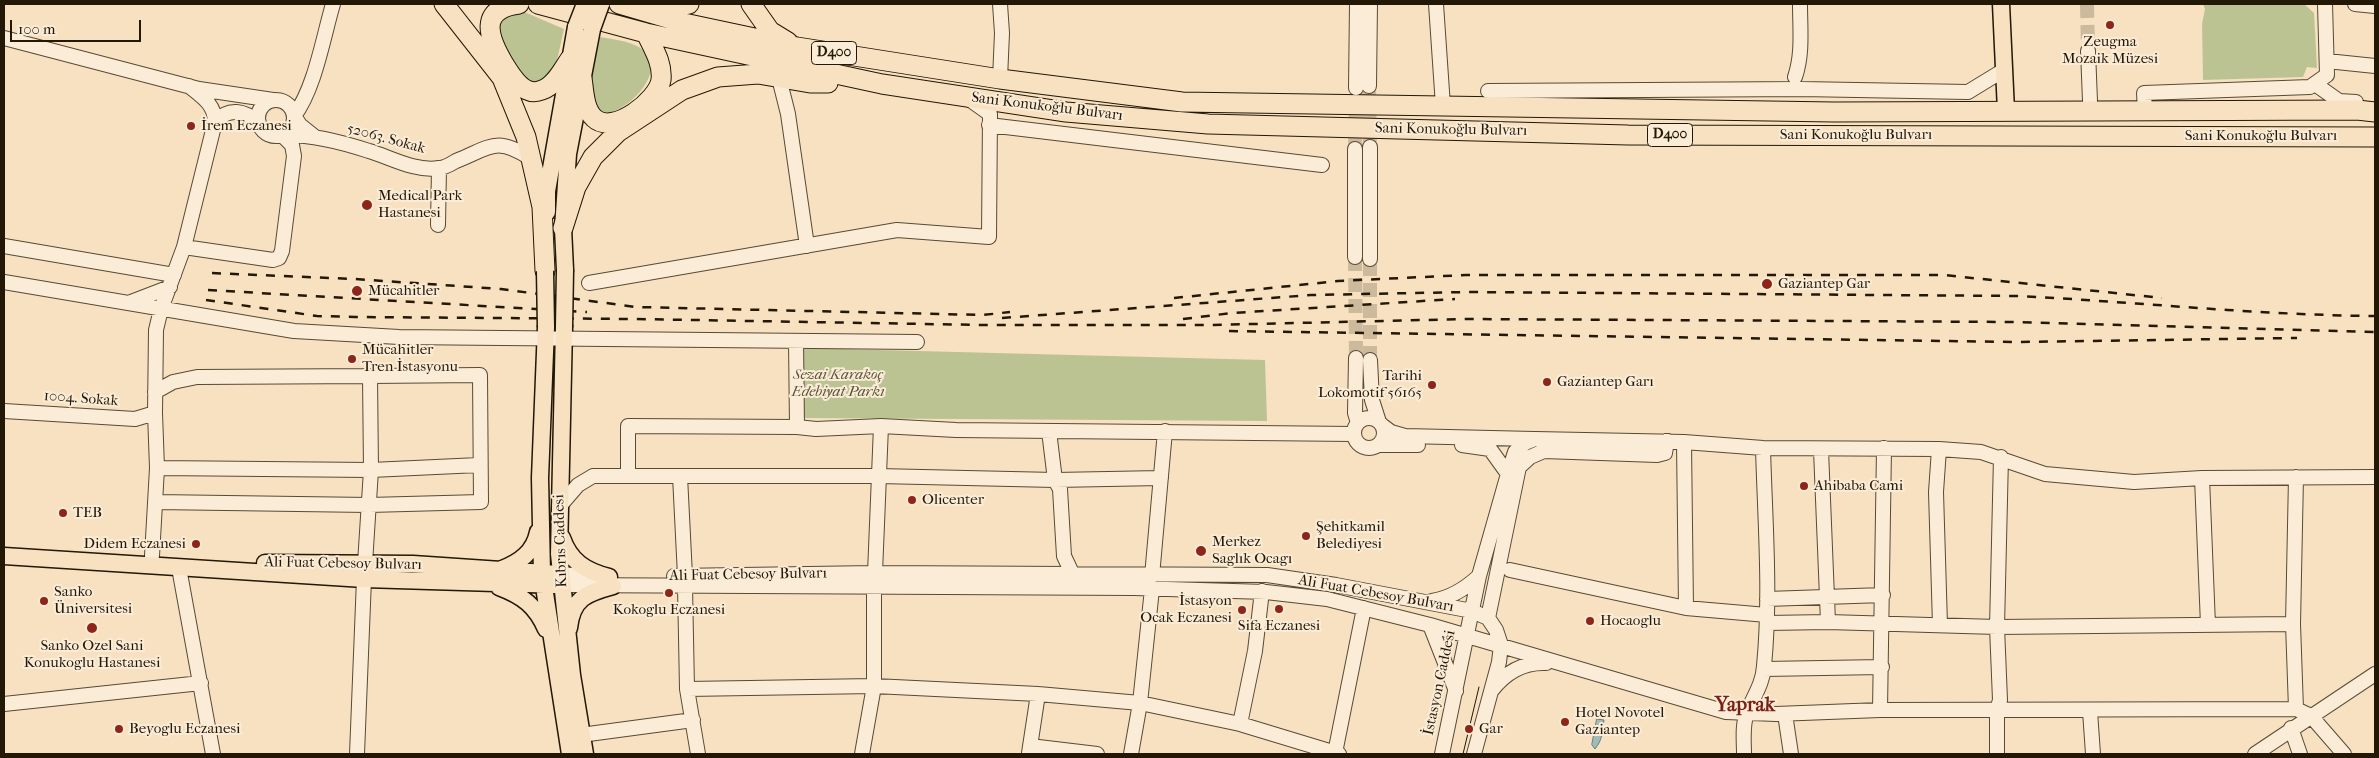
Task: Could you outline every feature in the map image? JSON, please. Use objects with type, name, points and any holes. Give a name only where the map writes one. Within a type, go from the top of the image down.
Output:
[{"type":"highway","points":[[444,4],[502,78],[526,137],[542,207],[545,271]]},
{"type":"highway","points":[[519,4],[507,5],[498,10],[491,19],[489,28],[499,54],[511,75],[526,90],[534,92],[544,90],[557,78],[570,59]]},
{"type":"highway","name":"Sani Konukoğlu Bulvarı","points":[[538,4],[646,33],[882,84],[1066,112],[1208,124],[1628,135],[2375,137]]},
{"type":"highway","name":"Sani Konukoğlu Bulvarı","points":[[619,4],[684,23],[797,48],[1000,79],[1182,102],[1834,112],[2357,110],[2375,112]]},
{"type":"highway","points":[[650,13],[690,4]]},
{"type":"highway","points":[[751,4],[770,31],[797,48]]},
{"type":"highway","points":[[582,78],[586,104],[593,118],[608,124],[626,119],[654,94],[661,79],[660,63],[646,33]]},
{"type":"highway","points":[[563,228],[576,187],[593,157],[618,132],[682,90],[718,77],[758,74],[810,83],[882,84]]},
{"type":"main road","points":[[584,28],[585,4]]},
{"type":"main road","points":[[570,754],[561,643],[542,579],[540,524],[546,333],[547,191],[570,59],[584,28],[601,4]]},
{"type":"main road","points":[[2000,4],[2006,111]]},
{"type":"main road","name":"Kıbrıs Caddesi","points":[[584,28],[582,78],[568,154],[563,228],[565,270],[564,332],[558,527],[561,580],[561,643],[585,754]]},
{"type":"main road","points":[[500,569],[515,564],[527,554],[536,542],[540,524]]},
{"type":"main road","points":[[558,527],[566,550],[571,558],[581,566],[611,582]]},
{"type":"main road","name":"Ali Fuat Cebesoy Bulvarı","points":[[4,547],[364,572],[413,564],[500,569],[542,579],[561,580]]},
{"type":"main road","points":[[4,556],[179,568],[364,572],[490,584],[542,579]]},
{"type":"main road","points":[[561,643],[572,610],[580,598],[611,582]]},
{"type":"main road","points":[[490,584],[527,600],[561,643]]},
{"type":"street","points":[[215,122],[220,116],[239,111],[248,113],[259,122],[265,132],[276,136],[282,135],[292,128],[294,116],[301,108],[312,78],[333,4]]},
{"type":"street","points":[[1000,4],[1002,34],[1000,79]]},
{"type":"street","points":[[1357,4],[1362,87],[1370,4]]},
{"type":"street","points":[[1436,4],[1443,106]]},
{"type":"street","points":[[1795,77],[1798,67],[1800,40],[1800,4]]},
{"type":"street","points":[[2145,111],[2144,94],[2310,87],[2327,75],[2325,4]]},
{"type":"street","points":[[2355,4],[2375,6]]},
{"type":"street","points":[[4,38],[217,93],[276,100],[292,98],[301,92],[312,78]]},
{"type":"street","points":[[2088,51],[2090,101]]},
{"type":"street","points":[[2328,62],[2375,66]]},
{"type":"street","points":[[1488,91],[1801,89],[1968,92],[2004,70]]},
{"type":"street","points":[[779,78],[788,114],[807,246]]},
{"type":"street","points":[[2315,84],[2339,101],[2375,104]]},
{"type":"street","points":[[152,556],[157,468],[154,347],[161,309],[184,247],[215,122],[215,116],[208,101],[189,86]]},
{"type":"street","points":[[589,283],[896,230],[989,237],[990,114],[966,97]]},
{"type":"street","points":[[259,122],[258,117],[263,106],[276,100],[290,106],[300,125],[315,138]]},
{"type":"street","points":[[989,125],[1322,165]]},
{"type":"street","points":[[184,247],[273,260],[279,258],[282,251],[294,156],[292,145],[282,135]]},
{"type":"street","name":"52063. Sokak","points":[[282,135],[315,138],[368,150],[404,163],[439,168],[498,144],[512,146],[530,158]]},
{"type":"street","points":[[1370,147],[1370,259]]},
{"type":"street","points":[[1355,150],[1355,257]]},
{"type":"street","points":[[438,225],[439,168]]},
{"type":"street","points":[[4,246],[172,281]]},
{"type":"street","points":[[130,302],[172,281]]},
{"type":"street","points":[[4,282],[294,331],[399,337],[564,332],[917,342]]},
{"type":"street","points":[[796,340],[797,426]]},
{"type":"street","points":[[1356,358],[1355,413],[1357,442],[1364,448],[1379,445],[1480,447],[1490,450],[1508,474]]},
{"type":"street","points":[[1370,360],[1372,400],[1384,437],[1379,445]]},
{"type":"street","points":[[155,392],[173,382],[197,377],[480,375],[479,465],[481,502],[369,505],[155,502]]},
{"type":"street","points":[[357,754],[364,572],[372,470],[370,376]]},
{"type":"street","name":"1004. Sokak","points":[[4,411],[135,419],[155,413]]},
{"type":"street","points":[[628,476],[628,426],[797,426],[816,429],[881,426],[956,430],[1165,431],[1356,429],[1366,418],[1381,424],[1391,432],[1405,436],[1684,442],[1821,450],[1884,448],[1981,452],[2046,474],[2090,480],[2134,482],[2202,478],[2375,477]]},
{"type":"street","points":[[875,573],[881,426]]},
{"type":"street","points":[[1049,430],[1055,480],[1060,489],[1064,556],[1072,573]]},
{"type":"street","points":[[1131,754],[1140,703],[1165,431]]},
{"type":"street","name":"İstasyon Caddesi","points":[[1442,754],[1479,576],[1508,474],[1515,452],[1525,443],[1535,440]]},
{"type":"street","points":[[1474,754],[1499,662],[1501,645],[1496,630],[1488,618],[1520,467],[1530,457],[1544,452],[1665,454],[1667,442]]},
{"type":"street","points":[[1684,442],[1686,608]]},
{"type":"street","points":[[1744,754],[1747,714],[1761,685],[1764,669],[1767,599],[1763,448]]},
{"type":"street","points":[[1880,710],[1884,448]]},
{"type":"street","points":[[1939,449],[1936,492],[1940,625]]},
{"type":"street","points":[[1821,450],[1828,622]]},
{"type":"street","points":[[1997,754],[1997,710],[2000,700],[1996,627],[2000,457]]},
{"type":"street","points":[[157,468],[372,470],[479,465]]},
{"type":"street","points":[[559,507],[578,485],[593,476],[878,476],[1055,480],[1161,478]]},
{"type":"street","points":[[680,476],[685,581],[687,689],[698,754]]},
{"type":"street","points":[[2296,477],[2293,624],[2296,710]]},
{"type":"street","points":[[2202,478],[2208,625]]},
{"type":"street","points":[[179,568],[213,754]]},
{"type":"street","points":[[1510,570],[1686,608],[1767,619],[1996,627],[2293,624]]},
{"type":"street","name":"Ali Fuat Cebesoy Bulvarı","points":[[561,580],[611,582],[685,581],[875,573],[1072,573],[1152,582],[1267,575],[1336,585],[1426,602],[1472,611],[1488,618]]},
{"type":"street","points":[[1426,602],[1451,596],[1465,588],[1479,576]]},
{"type":"street","points":[[685,581],[874,588],[1152,582],[1262,592],[1327,599],[1364,608],[1467,635],[1558,664],[1712,708],[1747,714],[1880,710],[2296,710],[2311,716],[2344,754]]},
{"type":"street","points":[[862,754],[874,686],[874,588]]},
{"type":"street","points":[[1240,724],[1255,651],[1262,592]]},
{"type":"street","points":[[1767,599],[1883,595]]},
{"type":"street","points":[[687,689],[874,686],[1038,694],[1140,703],[1240,724],[1337,754],[1364,608]]},
{"type":"street","points":[[1430,625],[1456,691]]},
{"type":"street","points":[[1490,692],[1508,674],[1523,665],[1538,662],[1558,664]]},
{"type":"street","points":[[1764,669],[1882,667]]},
{"type":"street","points":[[2255,754],[2291,728],[2375,674]]},
{"type":"street","points":[[4,704],[200,683]]},
{"type":"street","points":[[1038,694],[1030,750],[1097,754]]},
{"type":"street","points":[[2090,711],[2093,754]]},
{"type":"street","points":[[1785,714],[1791,754]]},
{"type":"street","points":[[581,735],[693,720]]},
{"type":"street","points":[[2291,728],[2300,754]]},
{"type":"green space","points":[[2203,4],[2304,4],[2314,13],[2317,68],[2307,67],[2303,77],[2203,80],[2202,24],[2205,9]]},
{"type":"green space","points":[[522,11],[564,29],[554,74],[547,81],[528,83],[495,34],[500,18]]},
{"type":"green space","points":[[600,37],[638,46],[647,54],[651,62],[651,72],[642,90],[626,105],[610,112],[602,112],[595,108],[590,86]]},
{"type":"green space","name":"Sezai Karakoç Edebiyat Parkı","points":[[803,348],[1265,360],[1267,421],[804,418]]},
{"type":"water","points":[[1597,719],[1604,720],[1601,739],[1595,749],[1592,745]]},
{"type":"tunnel","points":[[2087,4],[2088,51]]},
{"type":"tunnel","points":[[1369,86],[1370,147]]},
{"type":"tunnel","points":[[1355,149],[1356,96]]},
{"type":"tunnel","points":[[1355,257],[1356,358]]},
{"type":"tunnel","points":[[1370,259],[1370,360]]},
{"type":"tram line","points":[[1463,754],[1479,687]]},
{"type":"railway","points":[[212,273],[355,279],[501,289],[636,307],[983,315],[1010,312]]},
{"type":"railway","points":[[1174,298],[1338,281],[1466,275],[1944,275],[2162,298]]},
{"type":"railway","points":[[208,290],[587,312]]},
{"type":"railway","points":[[1002,318],[1311,295],[1467,292],[2019,296],[2241,311],[2375,316]]},
{"type":"railway","points":[[1183,319],[1232,313],[1455,299]]},
{"type":"railway","points":[[206,300],[317,316],[355,317],[636,319],[983,325],[1211,325],[1467,319],[2018,322],[2375,332]]},
{"type":"railway","points":[[1229,331],[2017,342],[2297,338]]},
{"type":"place","name":"Zeugma Mozaik Müzesi","points":[[2110,25]]},
{"type":"place","name":"İrem Eczanesi","points":[[191,126]]},
{"type":"place","name":"Medical Park Hastanesi","points":[[367,205]]},
{"type":"place","name":"Gaziantep Gar","points":[[1767,284]]},
{"type":"place","name":"Mücahitler","points":[[357,291]]},
{"type":"place","name":"Mücahitler Tren İstasyonu","points":[[352,359]]},
{"type":"place","name":"Gaziantep Garı","points":[[1547,382]]},
{"type":"place","name":"Tarihi Lokomotif 56165","points":[[1432,385]]},
{"type":"place","name":"Ahibaba Cami","points":[[1804,486]]},
{"type":"place","name":"Olicenter","points":[[912,500]]},
{"type":"place","name":"TEB","points":[[63,513]]},
{"type":"place","name":"Şehitkamil Belediyesi","points":[[1306,536]]},
{"type":"place","name":"Didem Eczanesi","points":[[196,544]]},
{"type":"place","name":"Merkez Saglık Ocagı","points":[[1201,551]]},
{"type":"place","name":"Kokoglu Eczanesi","points":[[669,593]]},
{"type":"place","name":"Sanko Üniversitesi","points":[[44,601]]},
{"type":"place","name":"Sifa Eczanesi","points":[[1279,609]]},
{"type":"place","name":"İstasyon Ocak Eczanesi","points":[[1242,610]]},
{"type":"place","name":"Hocaoglu","points":[[1590,621]]},
{"type":"place","name":"Sanko Ozel Sani Konukoglu Hastanesi","points":[[92,628]]},
{"type":"place","name":"Hotel Novotel Gaziantep","points":[[1565,722]]},
{"type":"place","name":"Beyoglu Eczanesi","points":[[119,729]]},
{"type":"place","name":"Gar","points":[[1469,729]]},
{"type":"district","name":"Yaprak","points":[[1745,706]]}]
